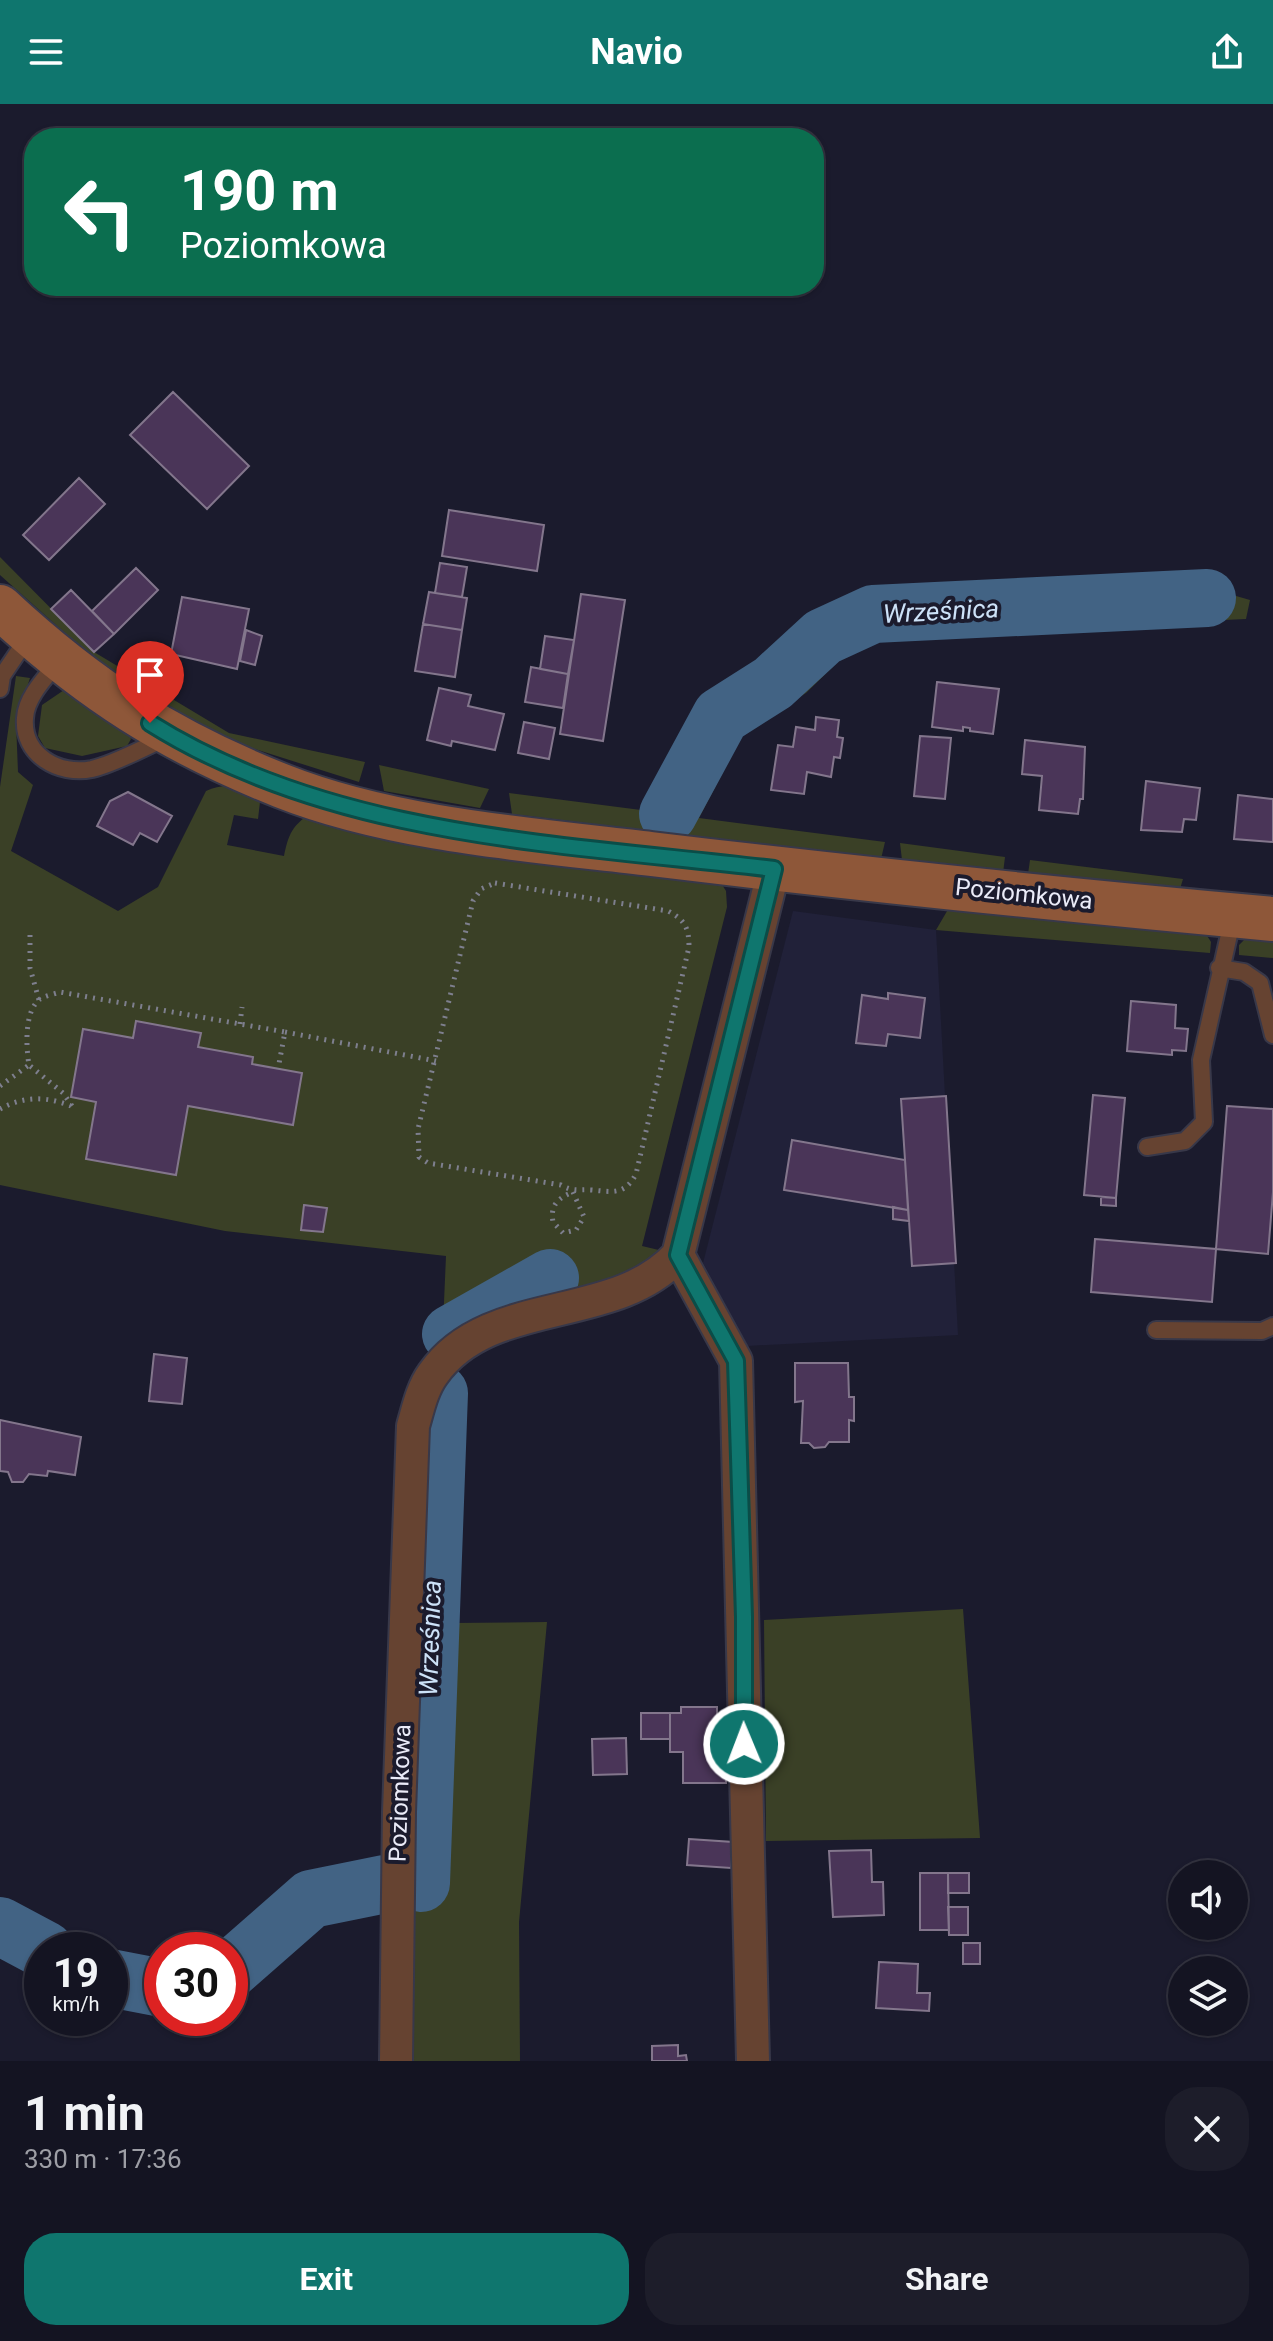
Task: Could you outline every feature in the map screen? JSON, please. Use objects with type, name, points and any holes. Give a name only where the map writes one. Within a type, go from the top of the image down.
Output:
[{"type":"street","name":"Poziomkowa","points":[[29,634],[171,736],[283,786],[358,810],[499,836],[774,869],[1253,918]]},
{"type":"street","points":[[753,2061],[736,1361],[678,1255],[774,869]]},
{"type":"street","name":"Poziomkowa","points":[[396,2061],[398,1827],[412,1441],[421,1398],[433,1373],[472,1341],[497,1328],[608,1297],[642,1283],[661,1274],[678,1255]]},
{"type":"lane","points":[[1,681],[29,634]]},
{"type":"lane","points":[[29,634],[33,695],[24,718],[28,742],[42,761],[64,768],[93,769],[171,736]]},
{"type":"lane","points":[[1147,1147],[1185,1141],[1204,1122],[1201,1060],[1219,968],[1253,918]]},
{"type":"lane","points":[[1219,968],[1244,972],[1260,983],[1273,1035]]},
{"type":"lane","points":[[1156,1330],[1262,1331],[1273,1326]]},
{"type":"path","points":[[495,883],[668,911],[682,918],[689,932],[689,947],[636,1174],[630,1185],[619,1192],[573,1192],[561,1185],[428,1163],[419,1157],[418,1129],[436,1061],[473,901],[481,889],[495,883]]},
{"type":"path","points":[[30,935],[30,968],[39,1000]]},
{"type":"path","points":[[0,1109],[12,1102],[51,1098],[72,1106],[63,1093],[29,1065],[27,1037],[33,1008],[39,1000],[60,992],[436,1061]]},
{"type":"path","points":[[240,1024],[242,1007]]},
{"type":"path","points":[[278,1069],[285,1032]]},
{"type":"path","points":[[0,1086],[29,1065]]},
{"type":"path","points":[[573,1192],[584,1217],[576,1230],[563,1233],[553,1222],[552,1209],[555,1203],[573,1192]]},
{"type":"shaded area","points":[[793,911],[936,930],[958,1335],[747,1346],[703,1263]]},
{"type":"green space","points":[[0,557],[94,652],[229,733],[365,762],[359,782],[223,739],[94,659],[0,575]]},
{"type":"green space","points":[[1205,587],[1250,600],[1246,619],[916,634],[855,645],[806,693],[745,730],[699,818],[885,842],[881,859],[512,814],[509,793],[641,810],[715,703],[733,687],[761,675],[811,628],[867,603]]},
{"type":"green space","points":[[16,676],[30,678],[16,722],[18,772],[33,785],[11,851],[118,911],[158,887],[206,791],[228,786],[248,792],[260,802],[258,819],[234,815],[227,845],[284,856],[291,833],[307,816],[721,883],[726,891],[727,907],[642,1246],[663,1251],[658,1262],[442,1348],[446,1256],[225,1231],[0,1185],[0,787]]},
{"type":"green space","points":[[64,690],[127,731],[131,739],[127,746],[82,756],[45,748],[38,736],[42,705]]},
{"type":"green space","points":[[379,765],[489,789],[480,808],[384,791]]},
{"type":"green space","points":[[900,843],[1005,857],[1003,873],[902,860]]},
{"type":"green space","points":[[1030,860],[1183,879],[1180,889],[1028,874]]},
{"type":"green space","points":[[950,906],[1206,934],[1211,942],[1210,953],[936,930]]},
{"type":"green space","points":[[1273,936],[1273,958],[1239,955],[1239,945],[1246,938]]},
{"type":"green space","points":[[458,1365],[454,1623],[547,1622],[519,1922],[520,2061],[407,2061],[408,1812],[429,1406]]},
{"type":"green space","points":[[963,1609],[980,1838],[766,1841],[764,1620]]},
{"type":"green space","points":[[0,1909],[47,1932],[24,1932],[24,1955],[0,1943]]},
{"type":"green space","points":[[128,1953],[144,1956],[135,1998],[128,1996]]},
{"type":"building","points":[[173,392],[249,466],[207,509],[130,435]]},
{"type":"building","points":[[79,478],[105,504],[49,560],[23,535]]},
{"type":"building","points":[[449,510],[544,525],[537,571],[442,556]]},
{"type":"building","points":[[440,563],[467,567],[462,597],[435,593]]},
{"type":"building","points":[[136,568],[158,590],[114,634],[92,611]]},
{"type":"building","points":[[71,590],[114,634],[94,652],[51,609]]},
{"type":"building","points":[[429,592],[467,598],[462,630],[423,624]]},
{"type":"building","points":[[581,594],[625,600],[603,741],[560,734]]},
{"type":"building","points":[[182,597],[249,609],[237,669],[171,654]]},
{"type":"building","points":[[423,624],[462,630],[455,677],[415,671]]},
{"type":"building","points":[[246,630],[262,636],[255,665],[240,661]]},
{"type":"building","points":[[545,636],[574,640],[568,674],[540,669]]},
{"type":"building","points":[[531,667],[568,674],[563,708],[525,702]]},
{"type":"building","points":[[937,682],[999,689],[993,734],[963,727],[963,731],[932,727]]},
{"type":"building","points":[[439,688],[471,695],[468,706],[504,714],[495,750],[452,741],[451,746],[427,740]]},
{"type":"building","points":[[816,717],[839,720],[837,737],[843,738],[840,758],[834,757],[831,777],[807,772],[804,794],[771,790],[778,745],[793,747],[796,727],[815,730]]},
{"type":"building","points":[[524,722],[555,728],[549,759],[518,753]]},
{"type":"building","points":[[920,736],[951,738],[945,799],[914,796]]},
{"type":"building","points":[[1025,740],[1085,747],[1083,799],[1080,799],[1078,814],[1039,810],[1042,776],[1022,774]]},
{"type":"building","points":[[1146,781],[1200,788],[1196,820],[1184,819],[1182,832],[1141,830]]},
{"type":"building","points":[[128,792],[172,816],[157,842],[140,833],[133,845],[97,826],[110,801]]},
{"type":"building","points":[[1238,795],[1273,799],[1273,842],[1234,839]]},
{"type":"building","points":[[888,993],[925,998],[920,1038],[888,1034],[886,1046],[856,1043],[862,995],[888,999]]},
{"type":"building","points":[[1131,1001],[1176,1005],[1175,1028],[1188,1029],[1186,1051],[1172,1050],[1172,1055],[1127,1051]]},
{"type":"building","points":[[136,1021],[201,1033],[198,1047],[253,1057],[252,1064],[302,1073],[293,1125],[188,1106],[176,1175],[86,1159],[96,1102],[71,1097],[83,1029],[133,1038]]},
{"type":"building","points":[[1093,1095],[1125,1098],[1116,1198],[1084,1195]]},
{"type":"building","points":[[946,1096],[956,1263],[912,1266],[901,1099]]},
{"type":"building","points":[[1227,1106],[1273,1109],[1273,1192],[1268,1254],[1216,1249]]},
{"type":"building","points":[[792,1140],[905,1160],[908,1210],[784,1190]]},
{"type":"building","points":[[1101,1197],[1116,1198],[1116,1206],[1101,1205]]},
{"type":"building","points":[[304,1205],[327,1208],[323,1232],[301,1230]]},
{"type":"building","points":[[893,1207],[908,1210],[909,1221],[893,1219]]},
{"type":"building","points":[[1095,1239],[1216,1249],[1212,1302],[1091,1292]]},
{"type":"building","points":[[154,1354],[187,1358],[182,1404],[149,1401]]},
{"type":"building","points":[[795,1363],[848,1363],[849,1397],[854,1397],[854,1421],[849,1420],[849,1442],[829,1442],[825,1447],[814,1448],[809,1443],[801,1443],[803,1401],[795,1402]]},
{"type":"building","points":[[0,1420],[81,1437],[75,1475],[48,1471],[47,1476],[29,1474],[23,1482],[12,1482],[8,1472],[0,1471]]},
{"type":"building","points":[[681,1707],[717,1707],[717,1738],[725,1737],[726,1783],[683,1783],[683,1752],[670,1752],[670,1713],[681,1713]]},
{"type":"building","points":[[641,1713],[670,1713],[670,1739],[641,1739]]},
{"type":"building","points":[[626,1738],[627,1774],[593,1775],[592,1739]]},
{"type":"building","points":[[689,1839],[733,1842],[731,1868],[687,1865]]},
{"type":"building","points":[[871,1850],[872,1882],[883,1882],[884,1915],[833,1917],[829,1851]]},
{"type":"building","points":[[920,1873],[948,1873],[949,1930],[920,1930]]},
{"type":"building","points":[[948,1873],[969,1873],[969,1893],[948,1893]]},
{"type":"building","points":[[948,1907],[968,1907],[968,1935],[949,1935]]},
{"type":"building","points":[[963,1943],[980,1943],[980,1964],[963,1964]]},
{"type":"building","points":[[879,1962],[918,1964],[917,1993],[930,1993],[929,2011],[876,2008]]},
{"type":"building","points":[[678,2045],[678,2056],[686,2055],[687,2061],[652,2061],[652,2046]]},
{"type":"waterway","name":"Wrześnica","points":[[668,814],[721,716],[773,683],[823,637],[873,614],[1207,598]]},
{"type":"waterway","name":"Wrześnica","points":[[451,1334],[550,1278]]},
{"type":"waterway","name":"Wrześnica","points":[[421,1883],[439,1393]]},
{"type":"waterway","name":"Wrześnica","points":[[248,1954],[311,1899],[385,1884]]},
{"type":"waterway","name":"Wrześnica","points":[[0,1926],[24,1939]]},
{"type":"waterway","name":"Wrześnica","points":[[128,1981],[144,1985]]},
{"type":"route","points":[[150,723],[206,753],[283,786],[358,810],[499,836],[774,869],[678,1255],[736,1361],[744,1617],[744,1744]]}]
